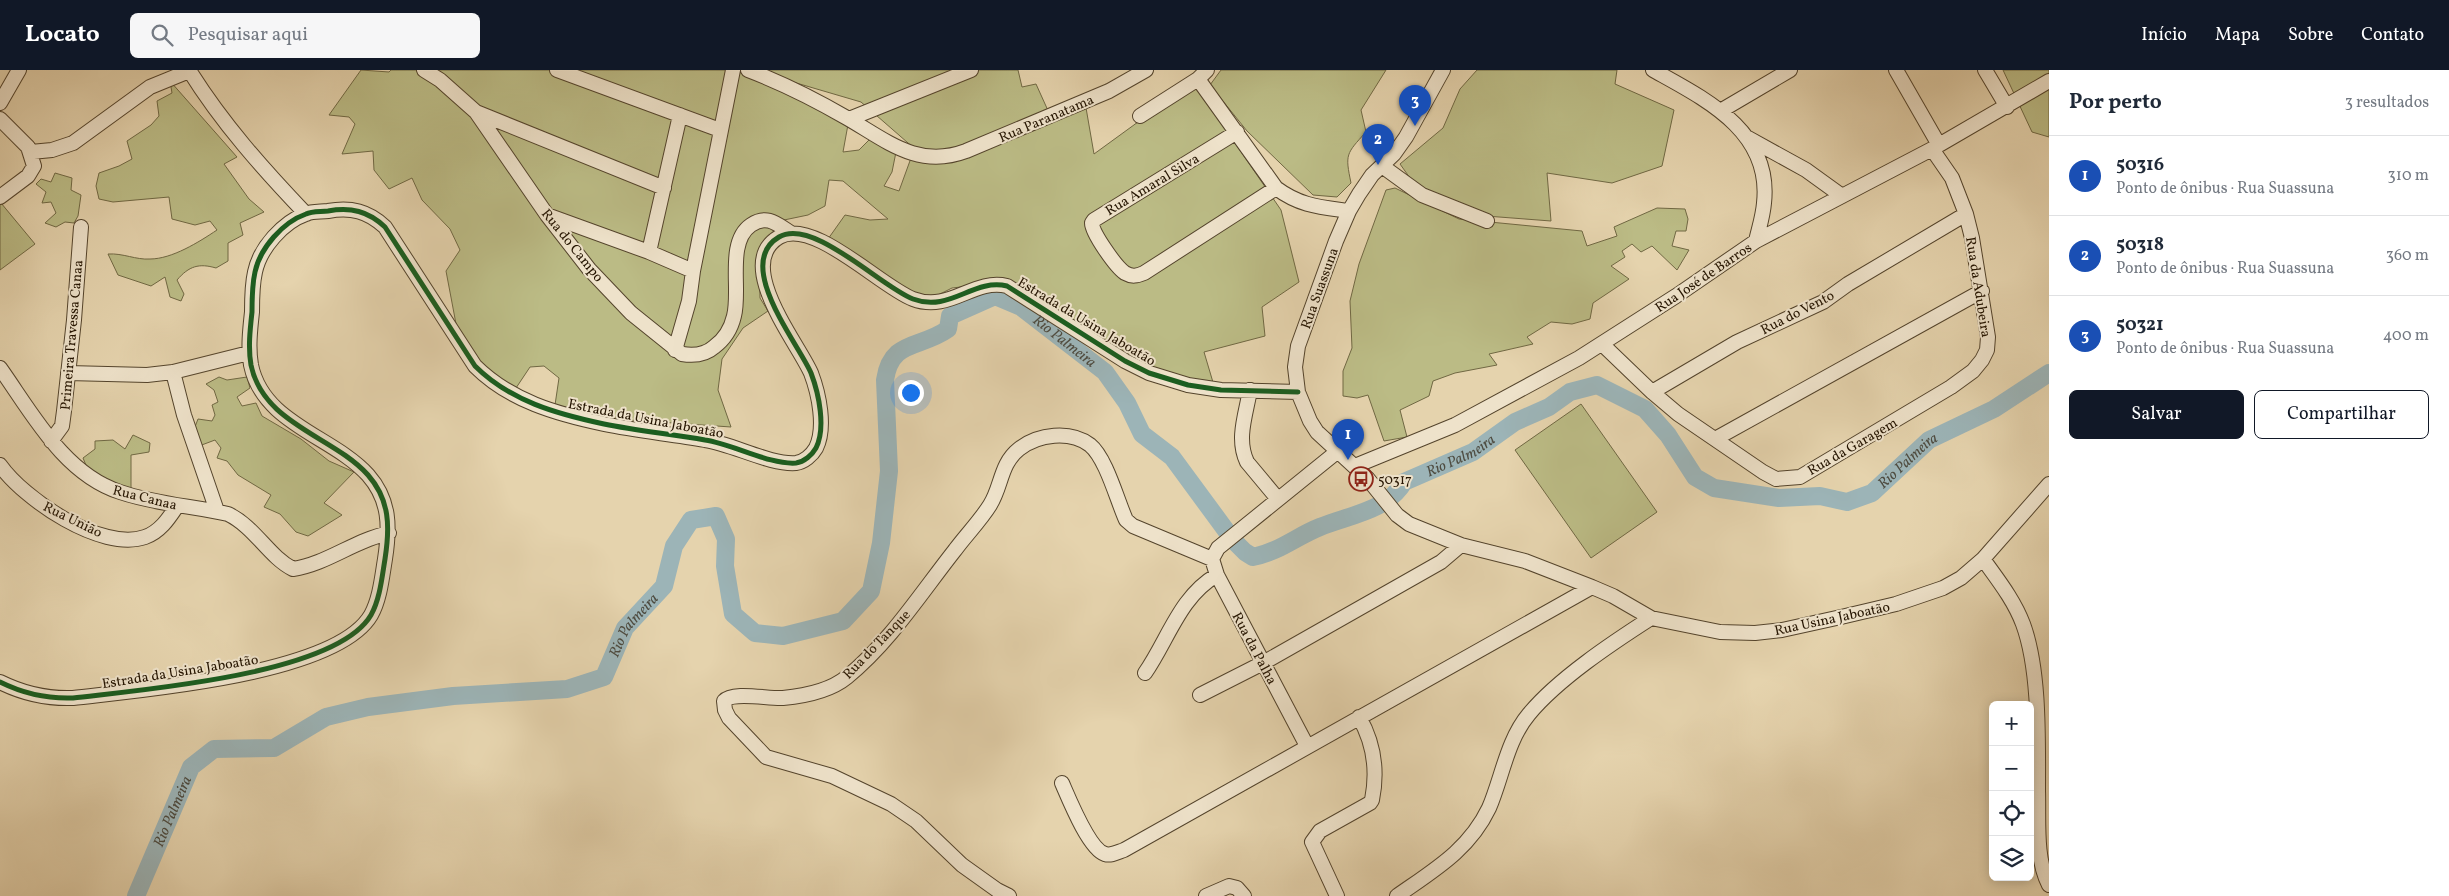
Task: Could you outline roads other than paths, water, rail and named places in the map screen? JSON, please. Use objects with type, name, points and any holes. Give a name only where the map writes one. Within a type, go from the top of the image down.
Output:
[{"type":"street","points":[[0,103],[19,70]]},
{"type":"street","points":[[31,152],[52,150],[73,143],[150,87],[189,70],[207,98],[256,162],[306,214]]},
{"type":"street","name":"Rua do Campo","points":[[424,70],[440,80],[476,112],[547,215],[589,268],[631,314],[675,350],[692,356],[709,351],[722,342],[729,331],[735,315],[737,295],[736,255],[739,240],[746,228],[762,219],[767,219],[791,233]]},
{"type":"street","points":[[557,70],[720,130]]},
{"type":"street","points":[[675,350],[687,308],[733,70]]},
{"type":"street","points":[[748,70],[765,76],[849,119],[971,70]]},
{"type":"street","points":[[765,76],[780,70]]},
{"type":"street","name":"Rua Paranatama","points":[[849,119],[873,136],[897,147],[923,156],[942,158],[966,151],[1109,91],[1146,70]]},
{"type":"street","points":[[1653,70],[1722,110],[1747,138],[1760,164],[1764,182],[1764,202],[1756,241]]},
{"type":"street","points":[[1722,110],[1790,70]]},
{"type":"street","points":[[1896,70],[1952,178],[1966,214]]},
{"type":"street","points":[[1985,70],[2007,107]]},
{"type":"street","name":"Rua Suassuna","points":[[1388,503],[1355,466],[1317,432],[1310,422],[1298,392],[1295,367],[1298,346],[1336,240],[1358,194],[1394,154],[1406,137],[1443,71]]},
{"type":"street","points":[[1140,116],[1202,74],[1237,132],[1276,188],[1303,204],[1350,211]]},
{"type":"street","name":"Rua José de Barros","points":[[1355,466],[1455,425],[1602,344],[1756,241],[1936,147],[2049,81]]},
{"type":"street","name":"Rua do Campo","points":[[476,112],[664,188]]},
{"type":"street","points":[[649,252],[680,115]]},
{"type":"street","points":[[0,119],[17,134],[31,152],[34,166],[32,172],[0,196]]},
{"type":"street","name":"Rua Amaral Silva","points":[[1237,132],[1094,220],[1092,223],[1094,231],[1120,268],[1126,273],[1137,276],[1276,188]]},
{"type":"street","points":[[1747,138],[1806,170],[1842,196]]},
{"type":"street","points":[[1382,166],[1422,195],[1487,221]]},
{"type":"street","name":"Estrada da Usina Jaboatão","points":[[0,682],[16,690],[50,699],[73,698],[231,677],[294,662],[312,655],[359,628],[371,615],[381,580],[389,533],[388,513],[384,499],[372,481],[356,464],[272,406],[260,390],[253,372],[249,353],[255,271],[262,254],[274,237],[287,225],[306,214],[338,209],[361,211],[373,216],[390,235],[475,366],[490,380],[512,394],[568,416],[715,441],[772,460],[797,463],[814,453],[818,443],[820,418],[812,375],[774,307],[764,282],[762,266],[765,254],[778,237],[791,233],[803,235],[832,247],[912,299],[938,303],[995,283],[1007,286],[1125,361],[1149,373],[1188,385],[1221,390],[1298,392]]},
{"type":"street","name":"Rua da Adubeira","points":[[1966,214],[1982,291],[1988,337],[1987,350],[1982,360]]},
{"type":"street","name":"Rua do Vento","points":[[1652,392],[1737,342],[1824,302],[1848,284],[1966,214]]},
{"type":"street","points":[[547,215],[649,252],[693,271]]},
{"type":"street","name":"Primeira Travessa Canaa","points":[[51,441],[62,426],[81,227]]},
{"type":"street","points":[[1715,440],[1982,291]]},
{"type":"street","name":"Rua da Garagem","points":[[1602,344],[1652,392],[1715,440],[1776,479],[1800,477],[1951,387],[1972,371],[1982,360]]},
{"type":"street","points":[[68,374],[147,376],[174,372],[249,353]]},
{"type":"street","name":"Rua Canaa","points":[[0,368],[51,441],[68,458],[100,484],[139,498],[177,506],[217,511],[240,520],[284,563],[293,569],[335,554],[365,539],[389,533]]},
{"type":"street","points":[[174,372],[184,415],[217,511]]},
{"type":"street","points":[[1250,390],[1241,438],[1244,455],[1247,462],[1277,498]]},
{"type":"street","name":"Rua do Tanque","points":[[1009,896],[996,890],[962,865],[916,820],[891,804],[832,776],[766,757],[729,718],[725,710],[724,701],[736,696],[771,698],[797,696],[826,689],[846,678],[900,620],[990,506],[1006,462],[1018,450],[1036,439],[1070,436],[1091,445],[1105,467],[1126,520],[1133,526],[1215,554]]},
{"type":"street","points":[[1215,554],[1277,498],[1338,451]]},
{"type":"street","name":"Rua União","points":[[0,465],[10,480],[32,499],[87,529],[114,539],[128,540],[146,537],[157,531],[177,506]]},
{"type":"street","name":"Rua Usina Jaboatão","points":[[1388,503],[1397,515],[1409,524],[1461,545],[1525,561],[1619,599],[1651,618],[1720,632],[1782,630],[1922,596],[1961,578],[1984,558],[2049,484]]},
{"type":"street","points":[[1200,695],[1263,663],[1441,562],[1461,545]]},
{"type":"street","name":"Rua da Palha","points":[[1215,554],[1217,576],[1307,746]]},
{"type":"street","points":[[1984,558],[2017,610],[2028,640],[2033,669],[2038,743],[2039,840],[2043,868],[2049,885]]},
{"type":"street","points":[[1145,673],[1191,595],[1204,583],[1217,576]]},
{"type":"street","points":[[1062,783],[1088,835],[1098,850],[1105,854],[1112,854],[1124,850],[1592,587]]},
{"type":"street","points":[[1397,896],[1462,848],[1476,831],[1488,808],[1519,728],[1529,714],[1563,682],[1651,618]]},
{"type":"street","points":[[1337,896],[1312,842],[1320,831],[1370,803],[1372,800],[1375,756],[1369,734],[1359,717]]},
{"type":"street","points":[[1206,896],[1229,886],[1237,888],[1244,896]]},
{"type":"waterway","name":"Rio Palmeira","points":[[136,896],[191,767],[214,749],[274,748],[326,717],[368,707],[453,696],[567,689],[604,677],[625,628],[664,586],[674,546],[691,520],[716,516],[726,539],[725,566],[733,614],[755,633],[783,636],[843,621],[871,591],[881,543],[889,471],[885,380],[888,367],[900,351],[948,329],[950,316],[995,296],[1021,307],[1105,372],[1127,403],[1142,434],[1172,457],[1233,540],[1253,557],[1280,548],[1320,527],[1378,506],[1397,492],[1404,482],[1473,452],[1515,422],[1549,407],[1570,392],[1597,385],[1645,409],[1668,435],[1695,477],[1714,488],[1779,498],[1820,496],[1847,502],[1872,493],[1929,440],[1994,409],[2049,373]]},
{"type":"place","name":"50321","points":[[1415,126]]},
{"type":"place","name":"50318","points":[[1378,165]]},
{"type":"place","name":"50316","points":[[1348,460]]},
{"type":"place","name":"50317","points":[[1361,479]]}]
